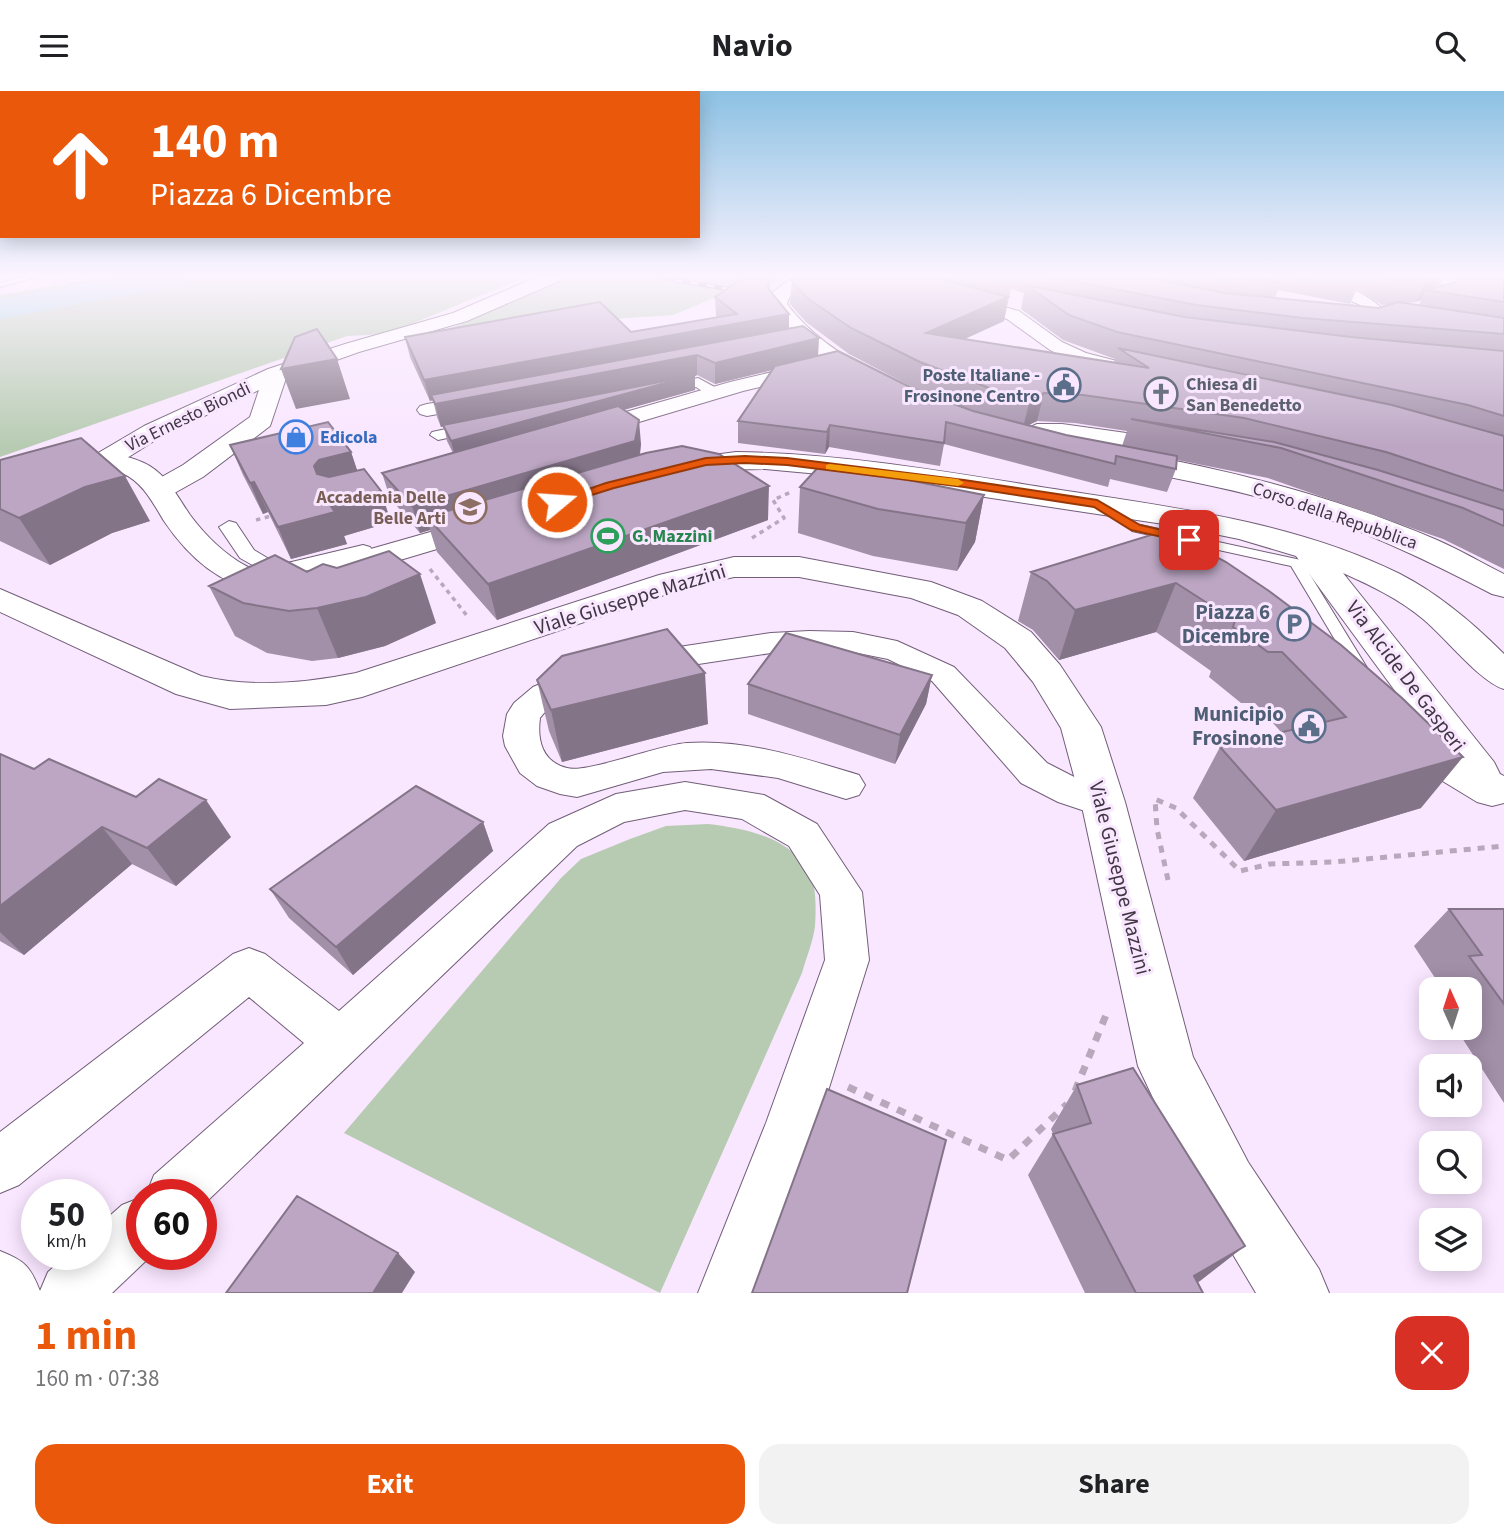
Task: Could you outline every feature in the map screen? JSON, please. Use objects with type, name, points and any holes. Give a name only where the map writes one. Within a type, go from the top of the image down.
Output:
[{"type":"main road","name":"Via Ernesto Biondi","points":[[102,462],[153,431],[276,374],[403,333]]},
{"type":"main road","points":[[792,333],[795,340],[893,389]]},
{"type":"main road","name":"Via Ernesto Biondi","points":[[159,490],[193,471],[261,421],[276,374]]},
{"type":"main road","name":"Corso della Repubblica","points":[[1013,435],[1190,471],[1288,496],[1426,547],[1504,587]]},
{"type":"main road","points":[[658,472],[706,461],[745,459],[787,462],[995,488],[1193,518],[1254,532],[1308,549],[1387,581],[1418,600],[1485,656],[1504,677]]},
{"type":"main road","points":[[0,474],[30,467],[90,461],[131,466],[155,483],[192,538],[238,575],[260,582],[291,580],[505,519]]},
{"type":"main road","points":[[1097,504],[1136,528],[1196,573]]},
{"type":"main road","name":"Via Alcide De Gasperi","points":[[1308,549],[1498,797]]},
{"type":"main road","name":"Viale Giuseppe Mazzini","points":[[0,599],[189,685],[230,696],[326,692],[393,675],[671,582],[734,567],[799,568],[919,589],[970,608],[1018,640],[1047,674],[1081,727],[1103,802],[1123,895],[1167,1066],[1226,1184],[1296,1293]]},
{"type":"main road","points":[[1328,678],[1364,695]]},
{"type":"main road","points":[[1387,726],[1498,797]]},
{"type":"street","points":[[1038,333],[1056,346],[1104,365],[1142,373]]},
{"type":"street","points":[[577,433],[724,384],[841,361]]},
{"type":"street","points":[[650,392],[698,382],[724,384]]},
{"type":"street","points":[[427,410],[505,396]]},
{"type":"street","points":[[438,435],[498,424]]},
{"type":"street","points":[[1013,435],[1062,431],[1203,451]]},
{"type":"street","points":[[229,527],[247,554],[276,572],[375,548],[412,546]]},
{"type":"street","points":[[846,785],[788,766],[720,754],[664,759],[574,783],[551,778],[530,761],[519,738],[524,713],[547,692],[614,669],[758,645],[809,641],[853,642],[897,651],[943,674],[1034,772],[1071,792],[1103,802]]},
{"type":"street","points":[[191,1179],[563,835],[616,809],[685,796],[750,805],[803,835],[841,892],[847,960],[728,1293]]},
{"type":"street","points":[[0,1166],[249,969],[340,1042]]},
{"type":"street","points":[[69,1293],[126,1241]]},
{"type":"street","points":[[0,1280],[11,1293]]},
{"type":"lane","points":[[1076,370],[1104,365]]},
{"type":"lane","points":[[1136,528],[1296,563],[1364,695]]},
{"type":"path","points":[[772,567],[752,537],[784,518],[773,501],[791,491],[789,483]]},
{"type":"path","points":[[229,527],[278,514]]},
{"type":"path","points":[[412,546],[487,642]]},
{"type":"path","points":[[1123,895],[1167,899],[1168,876],[1157,829],[1155,799],[1177,808],[1240,871],[1270,864],[1334,862],[1504,846]]},
{"type":"path","points":[[810,1069],[1008,1160],[1071,1100],[1112,1001]]},
{"type":"green space","points":[[0,333],[389,333],[347,336],[0,457]]},
{"type":"green space","points":[[708,824],[762,835],[798,857],[813,881],[815,926],[802,973],[660,1293],[344,1133],[561,878],[581,859],[666,826]]},
{"type":"building","points":[[306,333],[320,333],[337,359],[281,369],[295,337]]},
{"type":"building","points":[[427,333],[683,333],[424,380],[405,337]]},
{"type":"building","points":[[765,333],[812,333],[819,338],[715,363],[697,355],[435,404],[431,395]]},
{"type":"building","points":[[861,333],[927,333],[1149,368],[1118,348],[1392,405],[1504,436],[1504,491],[1386,452],[1244,418],[1083,395],[1044,393],[1030,399],[992,389],[920,362]]},
{"type":"building","points":[[1122,333],[1318,333],[1504,351],[1504,416],[1468,405]]},
{"type":"building","points":[[838,351],[914,389],[973,411],[1066,435],[1177,456],[1176,469],[1116,456],[1115,464],[946,422],[944,443],[830,425],[827,432],[738,421],[775,366]]},
{"type":"building","points":[[695,375],[451,441],[443,425]]},
{"type":"building","points":[[618,406],[639,420],[635,441],[412,506],[382,473]]},
{"type":"building","points":[[1131,419],[1274,442],[1378,470],[1504,510],[1504,526],[1463,508],[1281,448]]},
{"type":"building","points":[[328,422],[351,452],[319,460],[314,466],[317,474],[329,477],[364,469],[381,491],[330,505],[335,512],[278,527],[230,445]]},
{"type":"building","points":[[81,438],[125,476],[85,487],[19,518],[0,509],[0,460]]},
{"type":"building","points":[[682,446],[719,454],[769,486],[488,584],[427,517],[646,453]]},
{"type":"building","points":[[822,463],[984,495],[966,523],[878,509],[800,487]]},
{"type":"building","points":[[1167,530],[1226,562],[1341,645],[1402,698],[1463,757],[1276,810],[1220,747],[1346,717],[1282,652],[1268,652],[1233,627],[1235,621],[1176,583],[1075,610],[1047,581],[1031,572]]},
{"type":"building","points":[[389,551],[420,574],[366,597],[317,608],[289,611],[243,603],[209,586],[275,555],[307,572],[323,564],[337,568]]},
{"type":"building","points":[[667,629],[705,673],[551,710],[537,680],[562,656]]},
{"type":"building","points":[[786,633],[932,675],[900,735],[748,684]]},
{"type":"building","points":[[0,754],[34,769],[49,759],[136,797],[159,779],[206,800],[147,848],[102,827],[0,906]]},
{"type":"building","points":[[416,786],[483,822],[336,947],[270,889]]},
{"type":"building","points":[[1449,909],[1504,909],[1504,1004],[1469,956],[1482,955]]},
{"type":"building","points":[[1133,1068],[1245,1246],[1194,1276],[1203,1293],[1136,1293],[1053,1134],[1091,1123],[1077,1085]]},
{"type":"building","points":[[827,1089],[946,1140],[907,1293],[752,1293]]},
{"type":"building","points":[[297,1196],[398,1253],[373,1293],[226,1293]]},
{"type":"slow traffic","points":[[830,467],[958,483]]},
{"type":"place","name":"Poste Italiane - Frosinone Centro","points":[[1064,385]]},
{"type":"place","name":"Chiesa di San Benedetto","points":[[1161,394]]},
{"type":"place","name":"Edicola","points":[[296,437]]},
{"type":"place","name":"Accademia Delle Belle Arti","points":[[470,507]]},
{"type":"place","name":"G. Mazzini","points":[[608,536]]},
{"type":"place","name":"Piazza 6 Dicembre","points":[[1294,624]]},
{"type":"place","name":"Municipio Frosinone","points":[[1309,726]]},
{"type":"route","points":[[557,502],[669,469],[706,461],[745,459],[964,484],[1097,504],[1136,528],[1189,540]]}]
